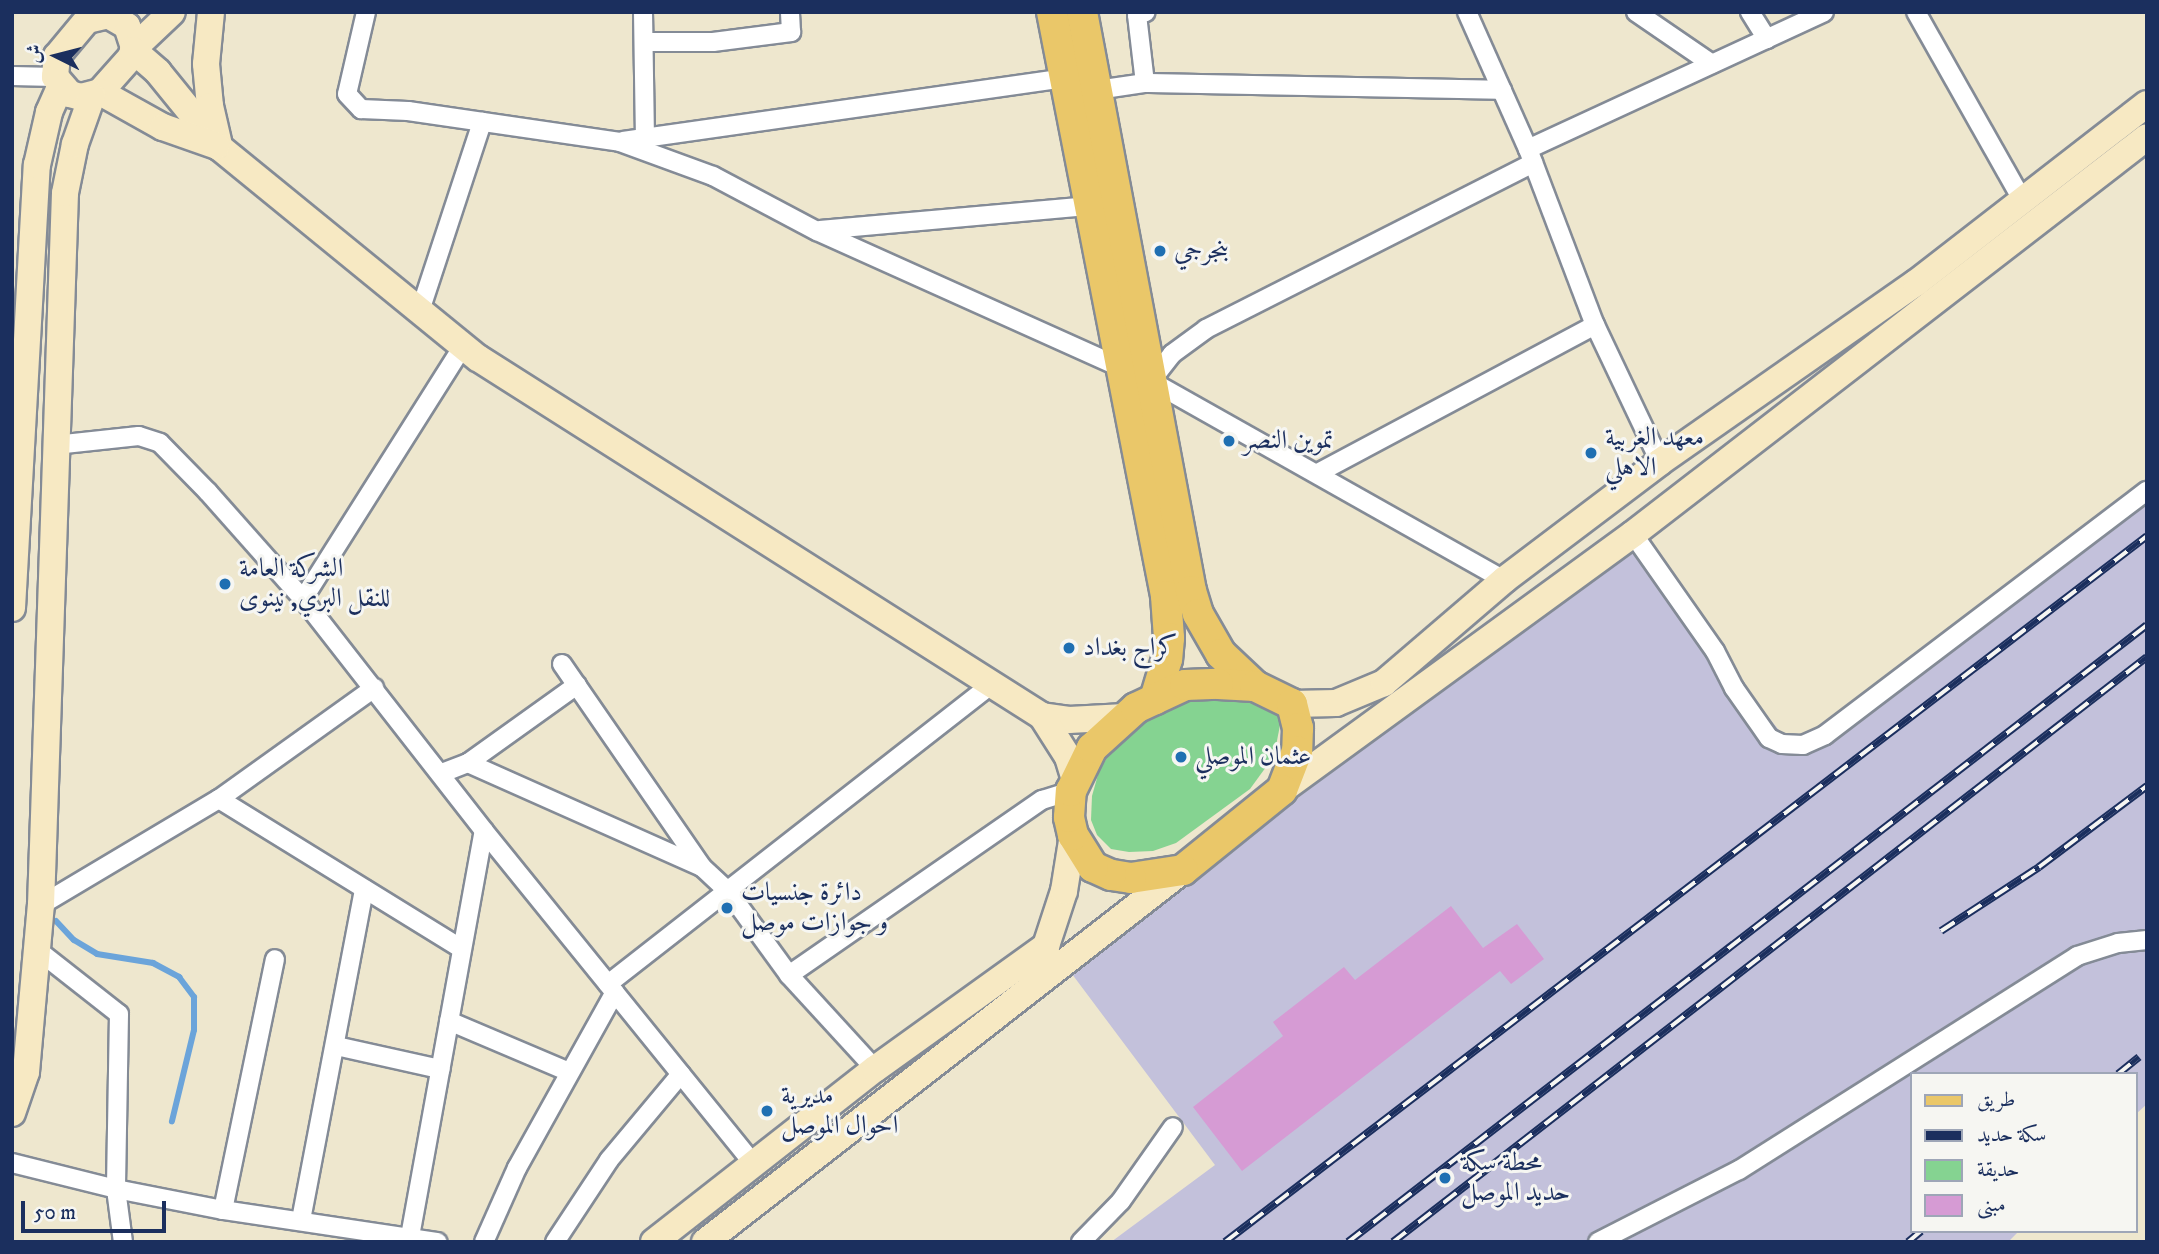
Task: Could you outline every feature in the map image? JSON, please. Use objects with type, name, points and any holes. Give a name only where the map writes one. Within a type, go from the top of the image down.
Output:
[{"type":"main road","points":[[12,1113],[26,1072],[41,905],[65,193],[75,144],[96,94],[125,67],[134,49],[173,12]]},
{"type":"main road","points":[[211,12],[206,64],[210,106],[219,147]]},
{"type":"main road","points":[[1052,12],[1169,617],[1167,659],[1155,699]]},
{"type":"main road","points":[[1082,12],[1191,591],[1198,614],[1221,654],[1255,685],[1292,704],[1336,703],[1384,683],[1504,580],[1660,462],[1916,283],[2147,104]]},
{"type":"main road","points":[[12,608],[37,165],[41,138],[58,82],[57,56],[87,20],[110,14],[127,26],[134,49],[158,72],[219,147],[463,346],[1042,716],[1069,720],[1125,718]]},
{"type":"main road","points":[[58,82],[81,97],[96,94],[163,127],[219,147]]},
{"type":"main road","points":[[705,1242],[1282,790],[1633,534],[2147,137]]},
{"type":"main road","points":[[1073,785],[1092,748],[1125,718],[1155,699],[1185,685],[1255,685]]},
{"type":"main road","points":[[1282,790],[1297,751],[1298,728],[1292,704]]},
{"type":"main road","points":[[1042,716],[1068,757],[1073,785],[1069,817],[1073,835],[1093,867],[1111,875],[1154,877],[1183,870]]},
{"type":"main road","points":[[654,1242],[752,1162],[875,1069],[1046,946],[1065,891],[1073,835]]},
{"type":"street","points":[[366,12],[347,94],[361,109],[408,111],[620,142],[713,176],[817,231],[1151,381],[1504,580]]},
{"type":"street","points":[[643,12],[645,138]]},
{"type":"street","points":[[644,42],[713,42],[791,32],[790,12]]},
{"type":"street","points":[[1467,12],[1530,156],[1595,325],[1660,462]]},
{"type":"street","points":[[1636,12],[1712,64]]},
{"type":"street","points":[[1751,12],[1767,39]]},
{"type":"street","points":[[1151,381],[1172,354],[1206,329],[1530,156],[1712,64],[1824,12]]},
{"type":"street","points":[[1916,12],[2022,199]]},
{"type":"street","points":[[1140,13],[1145,83]]},
{"type":"street","points":[[12,76],[58,82]]},
{"type":"street","points":[[620,142],[1065,78]]},
{"type":"street","points":[[1097,90],[1145,83],[1502,90]]},
{"type":"street","points":[[420,311],[482,122]]},
{"type":"street","points":[[817,231],[1090,206]]},
{"type":"street","points":[[1318,473],[1595,325]]},
{"type":"street","points":[[303,599],[463,346]]},
{"type":"street","points":[[55,445],[139,436],[160,443],[208,492],[303,599],[484,831],[752,1162]]},
{"type":"street","points":[[1633,534],[1715,651],[1755,721],[1769,738],[1782,744],[1803,745],[1825,736],[2147,491]]},
{"type":"street","points":[[562,664],[702,867],[728,891],[789,975],[875,1069]]},
{"type":"street","points":[[442,774],[468,763],[577,685]]},
{"type":"street","points":[[484,1242],[517,1168],[612,988],[728,891],[991,685]]},
{"type":"street","points":[[41,905],[219,799],[374,688]]},
{"type":"street","points":[[468,763],[702,867]]},
{"type":"street","points":[[789,975],[1042,800],[1073,785]]},
{"type":"street","points":[[219,799],[460,948]]},
{"type":"street","points":[[409,1240],[460,948],[484,831]]},
{"type":"street","points":[[301,1220],[364,889]]},
{"type":"street","points":[[1598,1242],[1739,1170],[2077,956],[2118,943],[2147,940]]},
{"type":"street","points":[[37,949],[119,1014],[116,1189],[122,1242]]},
{"type":"street","points":[[223,1210],[275,959]]},
{"type":"street","points":[[449,1021],[569,1072]]},
{"type":"street","points":[[336,1046],[440,1069]]},
{"type":"street","points":[[555,1242],[609,1160],[681,1074]]},
{"type":"street","points":[[1081,1242],[1121,1201],[1173,1127]]},
{"type":"street","points":[[12,1163],[116,1189],[223,1210],[301,1220],[409,1240],[438,1242]]},
{"type":"shaded area","points":[[2147,494],[2147,1104],[2138,1112],[2138,1072],[1910,1072],[1910,1233],[2017,1233],[2008,1242],[1111,1242],[1215,1165],[1063,962],[1633,534],[1715,651],[1799,755]]},
{"type":"green space","points":[[1193,695],[1248,696],[1276,709],[1281,720],[1274,756],[1250,789],[1176,843],[1153,851],[1129,852],[1111,849],[1097,835],[1091,820],[1092,796],[1099,771],[1115,744],[1141,720]]},
{"type":"building","points":[[1451,906],[1483,948],[1517,924],[1544,959],[1511,984],[1500,971],[1242,1171],[1193,1107],[1283,1036],[1273,1022],[1344,967],[1355,980]]},
{"type":"waterway","points":[[56,921],[74,940],[97,954],[153,963],[179,977],[194,997],[194,1030],[172,1121]]},
{"type":"railway","points":[[1225,1242],[2147,536]]},
{"type":"railway","points":[[1348,1242],[2147,625]]},
{"type":"railway","points":[[1393,1242],[2147,657]]},
{"type":"railway","points":[[1941,931],[2039,867],[2147,786]]},
{"type":"railway","points":[[2120,1072],[2139,1057]]},
{"type":"railway","points":[[1908,1242],[1919,1233]]},
{"type":"place","name":"بنجرجي","points":[[1160,251]]},
{"type":"place","name":"تموين النصر","points":[[1229,441]]},
{"type":"place","name":"معهد الغربية الاهلي","points":[[1591,453]]},
{"type":"place","name":"الشركة العامة للنقل البري, نينوى","points":[[225,584]]},
{"type":"place","name":"كراج بغداد","points":[[1069,648]]},
{"type":"place","name":"عثمان الموصلي","points":[[1181,757]]},
{"type":"place","name":"دائرة جنسيات و جوازات موصل","points":[[727,908]]},
{"type":"place","name":"مديرية احوال الموصل","points":[[767,1111]]},
{"type":"place","name":"محطة سكة حديد الموصل","points":[[1445,1178]]}]
